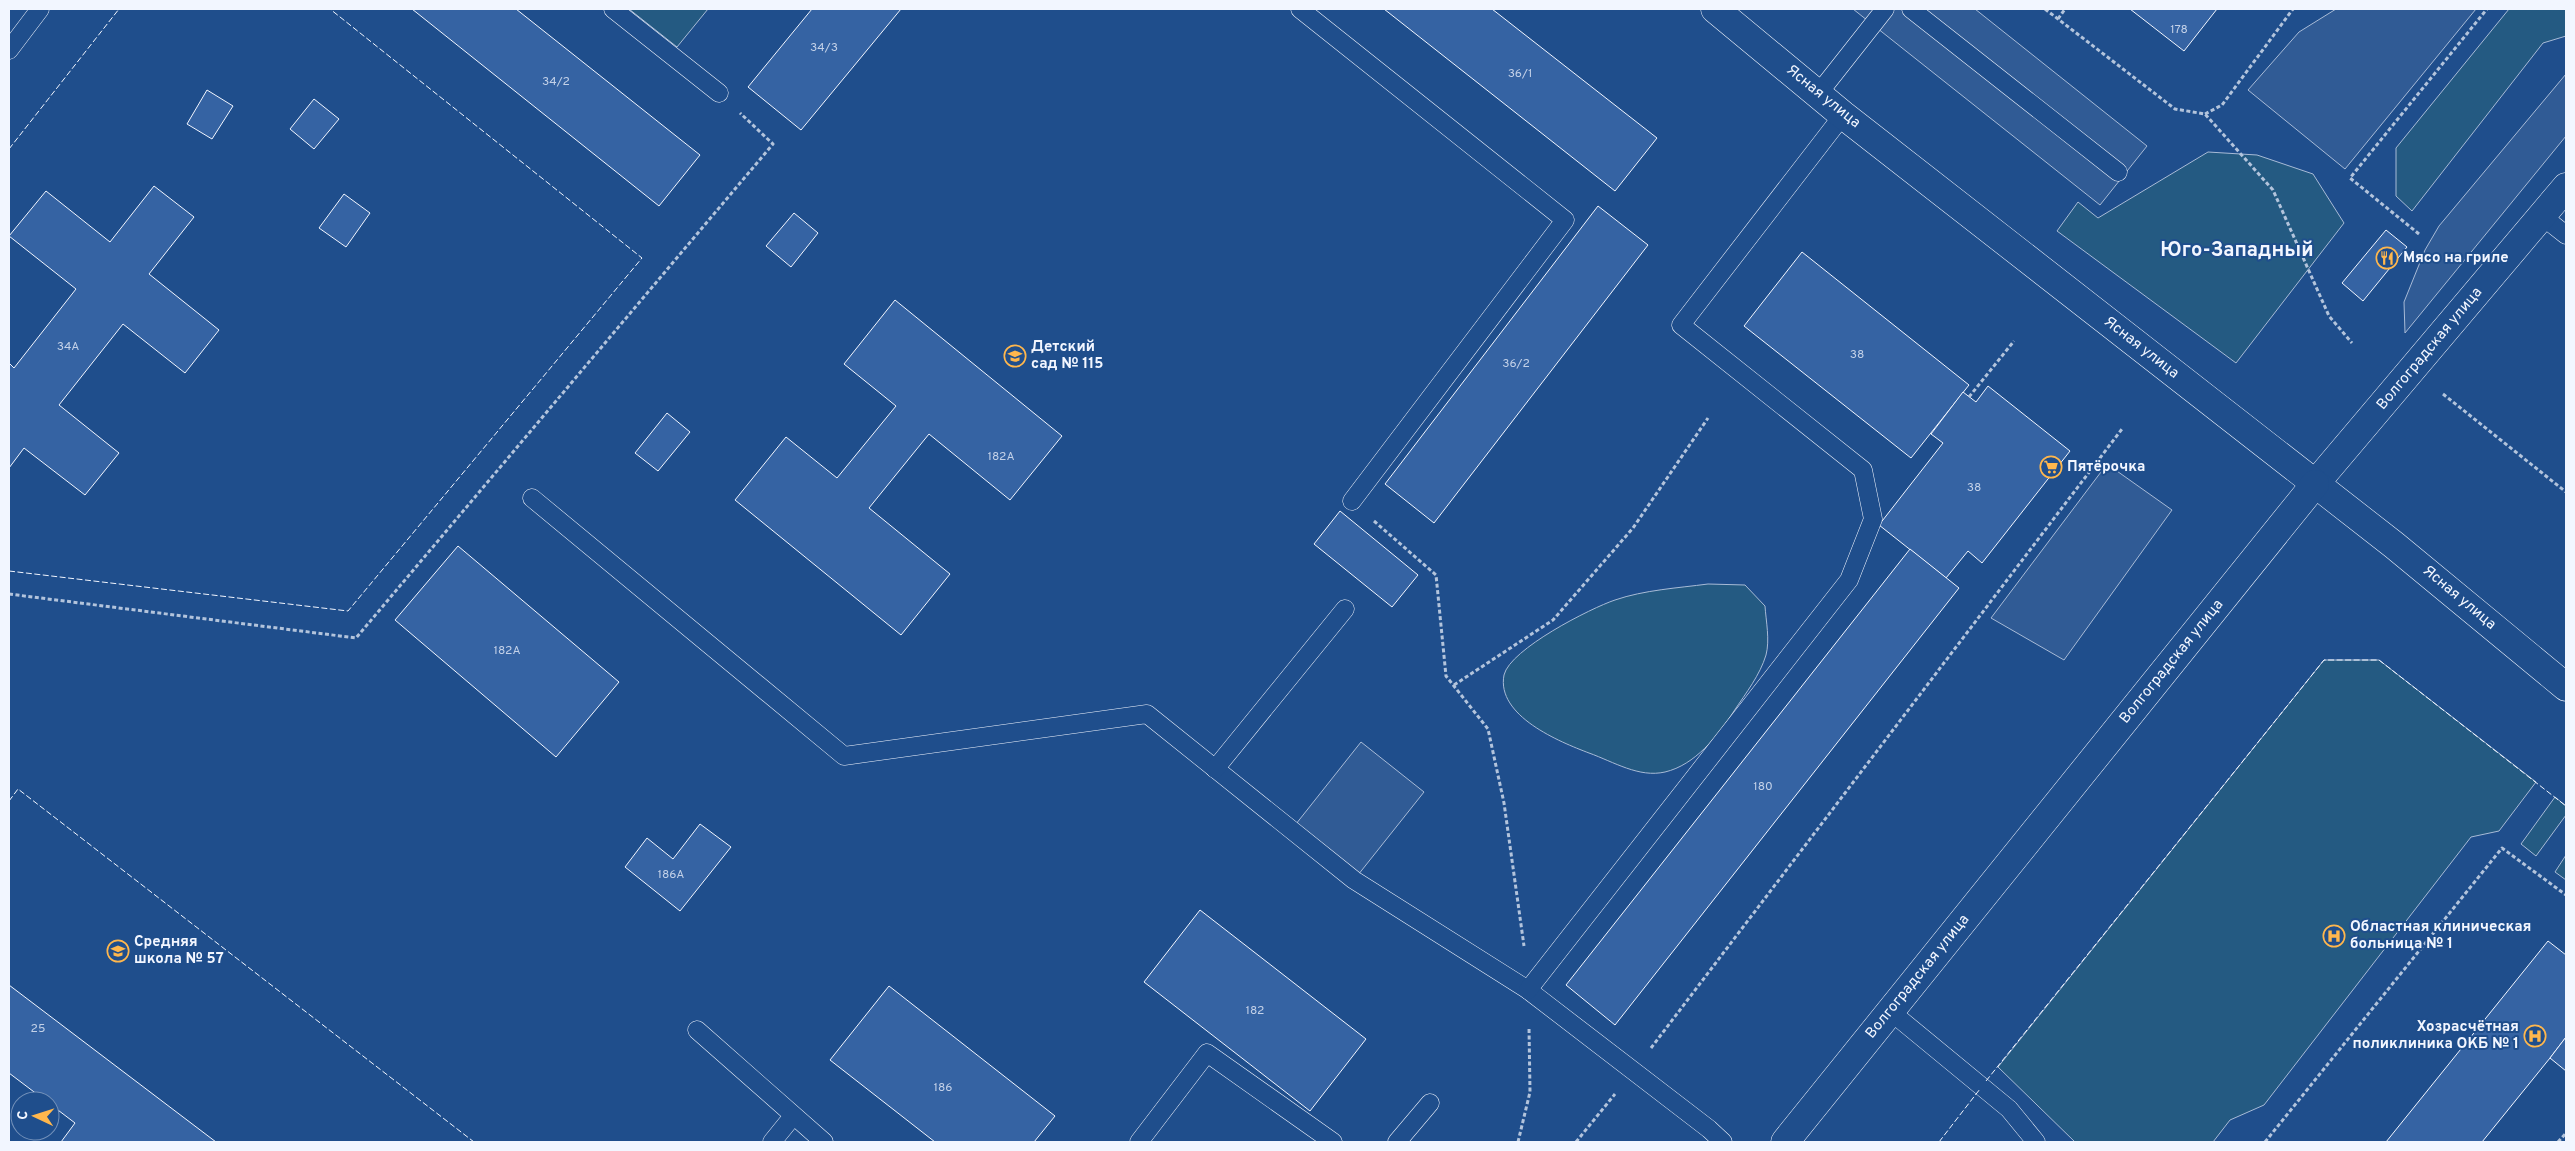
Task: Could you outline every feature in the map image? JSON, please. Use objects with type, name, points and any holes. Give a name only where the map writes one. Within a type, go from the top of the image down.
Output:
[{"type":"street","name":"Ясная улица","points":[[1715,9],[1843,115],[2394,545],[2566,687]]},
{"type":"street","name":"Волгоградская улица","points":[[1786,1142],[2315,484],[2566,187]]},
{"type":"lane","points":[[9,50],[40,9]]},
{"type":"lane","points":[[613,9],[719,93]]},
{"type":"lane","points":[[1300,9],[1565,220],[1352,501]]},
{"type":"lane","points":[[1818,94],[1885,9]]},
{"type":"lane","points":[[1911,9],[2118,172]]},
{"type":"lane","points":[[1528,990],[1849,580],[1873,519],[1863,470],[1680,325],[1843,115]]},
{"type":"lane","points":[[2542,216],[2566,235]]},
{"type":"lane","points":[[532,498],[844,756],[1146,714],[1354,880],[1528,990],[1709,1129],[1723,1142]]},
{"type":"lane","points":[[1215,769],[1345,609]]},
{"type":"lane","points":[[1890,1011],[2009,1109],[2036,1142]]},
{"type":"lane","points":[[697,1030],[824,1142]]},
{"type":"lane","points":[[1139,1142],[1207,1053],[1333,1142]]},
{"type":"lane","points":[[1397,1142],[1430,1103]]},
{"type":"lane","points":[[772,1142],[793,1116]]},
{"type":"path","points":[[2045,9],[2174,109],[2205,114],[2273,190],[2329,316],[2352,343]]},
{"type":"path","points":[[2058,19],[2065,9]]},
{"type":"path","points":[[2205,114],[2222,104],[2293,9]]},
{"type":"path","points":[[2419,234],[2350,178],[2487,9]]},
{"type":"path","points":[[9,594],[356,638],[773,144],[719,93]]},
{"type":"path","points":[[1969,397],[2014,341]]},
{"type":"path","points":[[2443,394],[2566,492]]},
{"type":"path","points":[[1454,686],[1553,620],[1633,528],[1708,418]]},
{"type":"path","points":[[1576,1142],[1633,1071],[2122,429]]},
{"type":"path","points":[[1352,501],[1436,575],[1446,676],[1488,729],[1504,803],[1520,905],[1528,990],[1530,1092],[1518,1142]]},
{"type":"path","points":[[2265,1142],[2502,848],[2566,895]]},
{"type":"path","points":[[2558,1142],[2566,1133]]},
{"type":"shaded area","points":[[629,9],[708,9],[677,47]]},
{"type":"shaded area","points":[[1853,9],[1975,9],[2147,146],[2100,205]]},
{"type":"shaded area","points":[[2336,9],[2476,9],[2345,169],[2248,90],[2299,32]]},
{"type":"shaded area","points":[[2509,9],[2566,9],[2566,36],[2543,43],[2412,211],[2396,196],[2396,148]]},
{"type":"shaded area","points":[[2566,74],[2566,136],[2405,333],[2404,302],[2425,250],[2439,226]]},
{"type":"shaded area","points":[[2208,152],[2257,155],[2313,174],[2344,223],[2236,363],[2057,231],[2078,202],[2098,218]]},
{"type":"shaded area","points":[[2107,464],[2172,510],[2064,660],[1991,618]]},
{"type":"shaded area","points":[[1708,584],[1745,585],[1765,606],[1768,637],[1767,649],[1756,677],[1728,721],[1705,748],[1686,763],[1665,772],[1655,773],[1646,773],[1627,768],[1547,734],[1520,715],[1510,703],[1504,690],[1504,675],[1510,665],[1520,653],[1571,620],[1604,604],[1626,597]]},
{"type":"shaded area","name":"Областная клиническая больница № 1","points":[[2324,660],[2379,660],[2536,782],[2499,831],[2471,837],[2264,1105],[2230,1120],[2213,1142],[2075,1142],[1998,1067]]},
{"type":"shaded area","points":[[1361,742],[1424,792],[1354,880],[1292,829]]},
{"type":"shaded area","points":[[2555,797],[2566,806],[2566,815],[2536,856],[2521,844]]},
{"type":"shaded area","points":[[2566,855],[2566,880],[2555,872]]},
{"type":"building","points":[[412,9],[516,9],[700,155],[659,206]]},
{"type":"building","points":[[812,9],[901,9],[801,130],[748,87]]},
{"type":"building","points":[[1384,9],[1492,9],[1657,138],[1615,191]]},
{"type":"building","points":[[2130,9],[2217,9],[2184,51]]},
{"type":"building","points":[[207,90],[233,106],[212,139],[187,124]]},
{"type":"building","points":[[314,99],[339,119],[314,149],[290,129]]},
{"type":"building","points":[[154,186],[194,217],[149,274],[219,330],[185,373],[123,324],[59,405],[119,453],[85,495],[24,448],[9,468],[9,363],[14,368],[76,289],[9,236],[46,191],[110,242]]},
{"type":"building","points":[[344,194],[370,213],[346,247],[319,228]]},
{"type":"building","points":[[1598,206],[1648,245],[1434,523],[1385,484]]},
{"type":"building","points":[[794,213],[818,233],[791,267],[766,246]]},
{"type":"building","points":[[2386,230],[2407,247],[2363,301],[2342,283]]},
{"type":"building","points":[[1802,252],[1969,385],[1911,458],[1744,326]]},
{"type":"building","points":[[895,300],[1062,436],[1010,500],[929,434],[869,508],[950,574],[901,635],[735,500],[786,437],[837,478],[896,406],[844,364]]},
{"type":"building","points":[[1988,386],[2070,451],[1982,563],[1968,551],[1946,578],[1879,525],[1943,443],[1931,434],[1963,392],[1976,402]]},
{"type":"building","points":[[667,413],[690,432],[658,471],[635,453]]},
{"type":"building","points":[[1340,511],[1418,575],[1392,607],[1314,544]]},
{"type":"building","points":[[458,546],[619,682],[556,757],[395,620]]},
{"type":"building","points":[[1910,549],[1959,588],[1615,1025],[1566,985]]},
{"type":"building","points":[[700,824],[731,847],[680,911],[625,867],[647,838],[673,859]]},
{"type":"building","points":[[1200,910],[1366,1039],[1310,1111],[1144,982]]},
{"type":"building","points":[[2548,941],[2566,955],[2566,1037],[2550,1058],[2482,1142],[2386,1142]]},
{"type":"building","points":[[9,985],[216,1142],[61,1142],[75,1123],[60,1112],[60,1091],[33,1091],[9,1073]]},
{"type":"building","points":[[889,986],[1055,1116],[1034,1142],[935,1142],[830,1060]]},
{"type":"building","points":[[2566,1037],[2566,1071],[2550,1058]]},
{"type":"fence","points":[[9,149],[119,9]]},
{"type":"fence","points":[[9,571],[348,611],[642,258],[330,9]]},
{"type":"fence","points":[[1986,1081],[2324,660],[2379,660],[2566,806]]},
{"type":"fence","points":[[9,801],[18,789],[474,1142]]},
{"type":"fence","points":[[1939,1142],[1980,1089]]},
{"type":"place","name":"Мясо на гриле","points":[[2387,258]]},
{"type":"place","name":"Детский сад № 115","points":[[1015,356]]},
{"type":"place","name":"Пятёрочка","points":[[2051,467]]},
{"type":"place","name":"Областная клиническая больница № 1","points":[[2334,936]]},
{"type":"place","name":"Средняя школа № 57","points":[[118,951]]},
{"type":"place","name":"Хозрасчётная поликлиника ОКБ № 1","points":[[2535,1036]]},
{"type":"district","name":"Юго-Западный","points":[[2237,251]]}]
